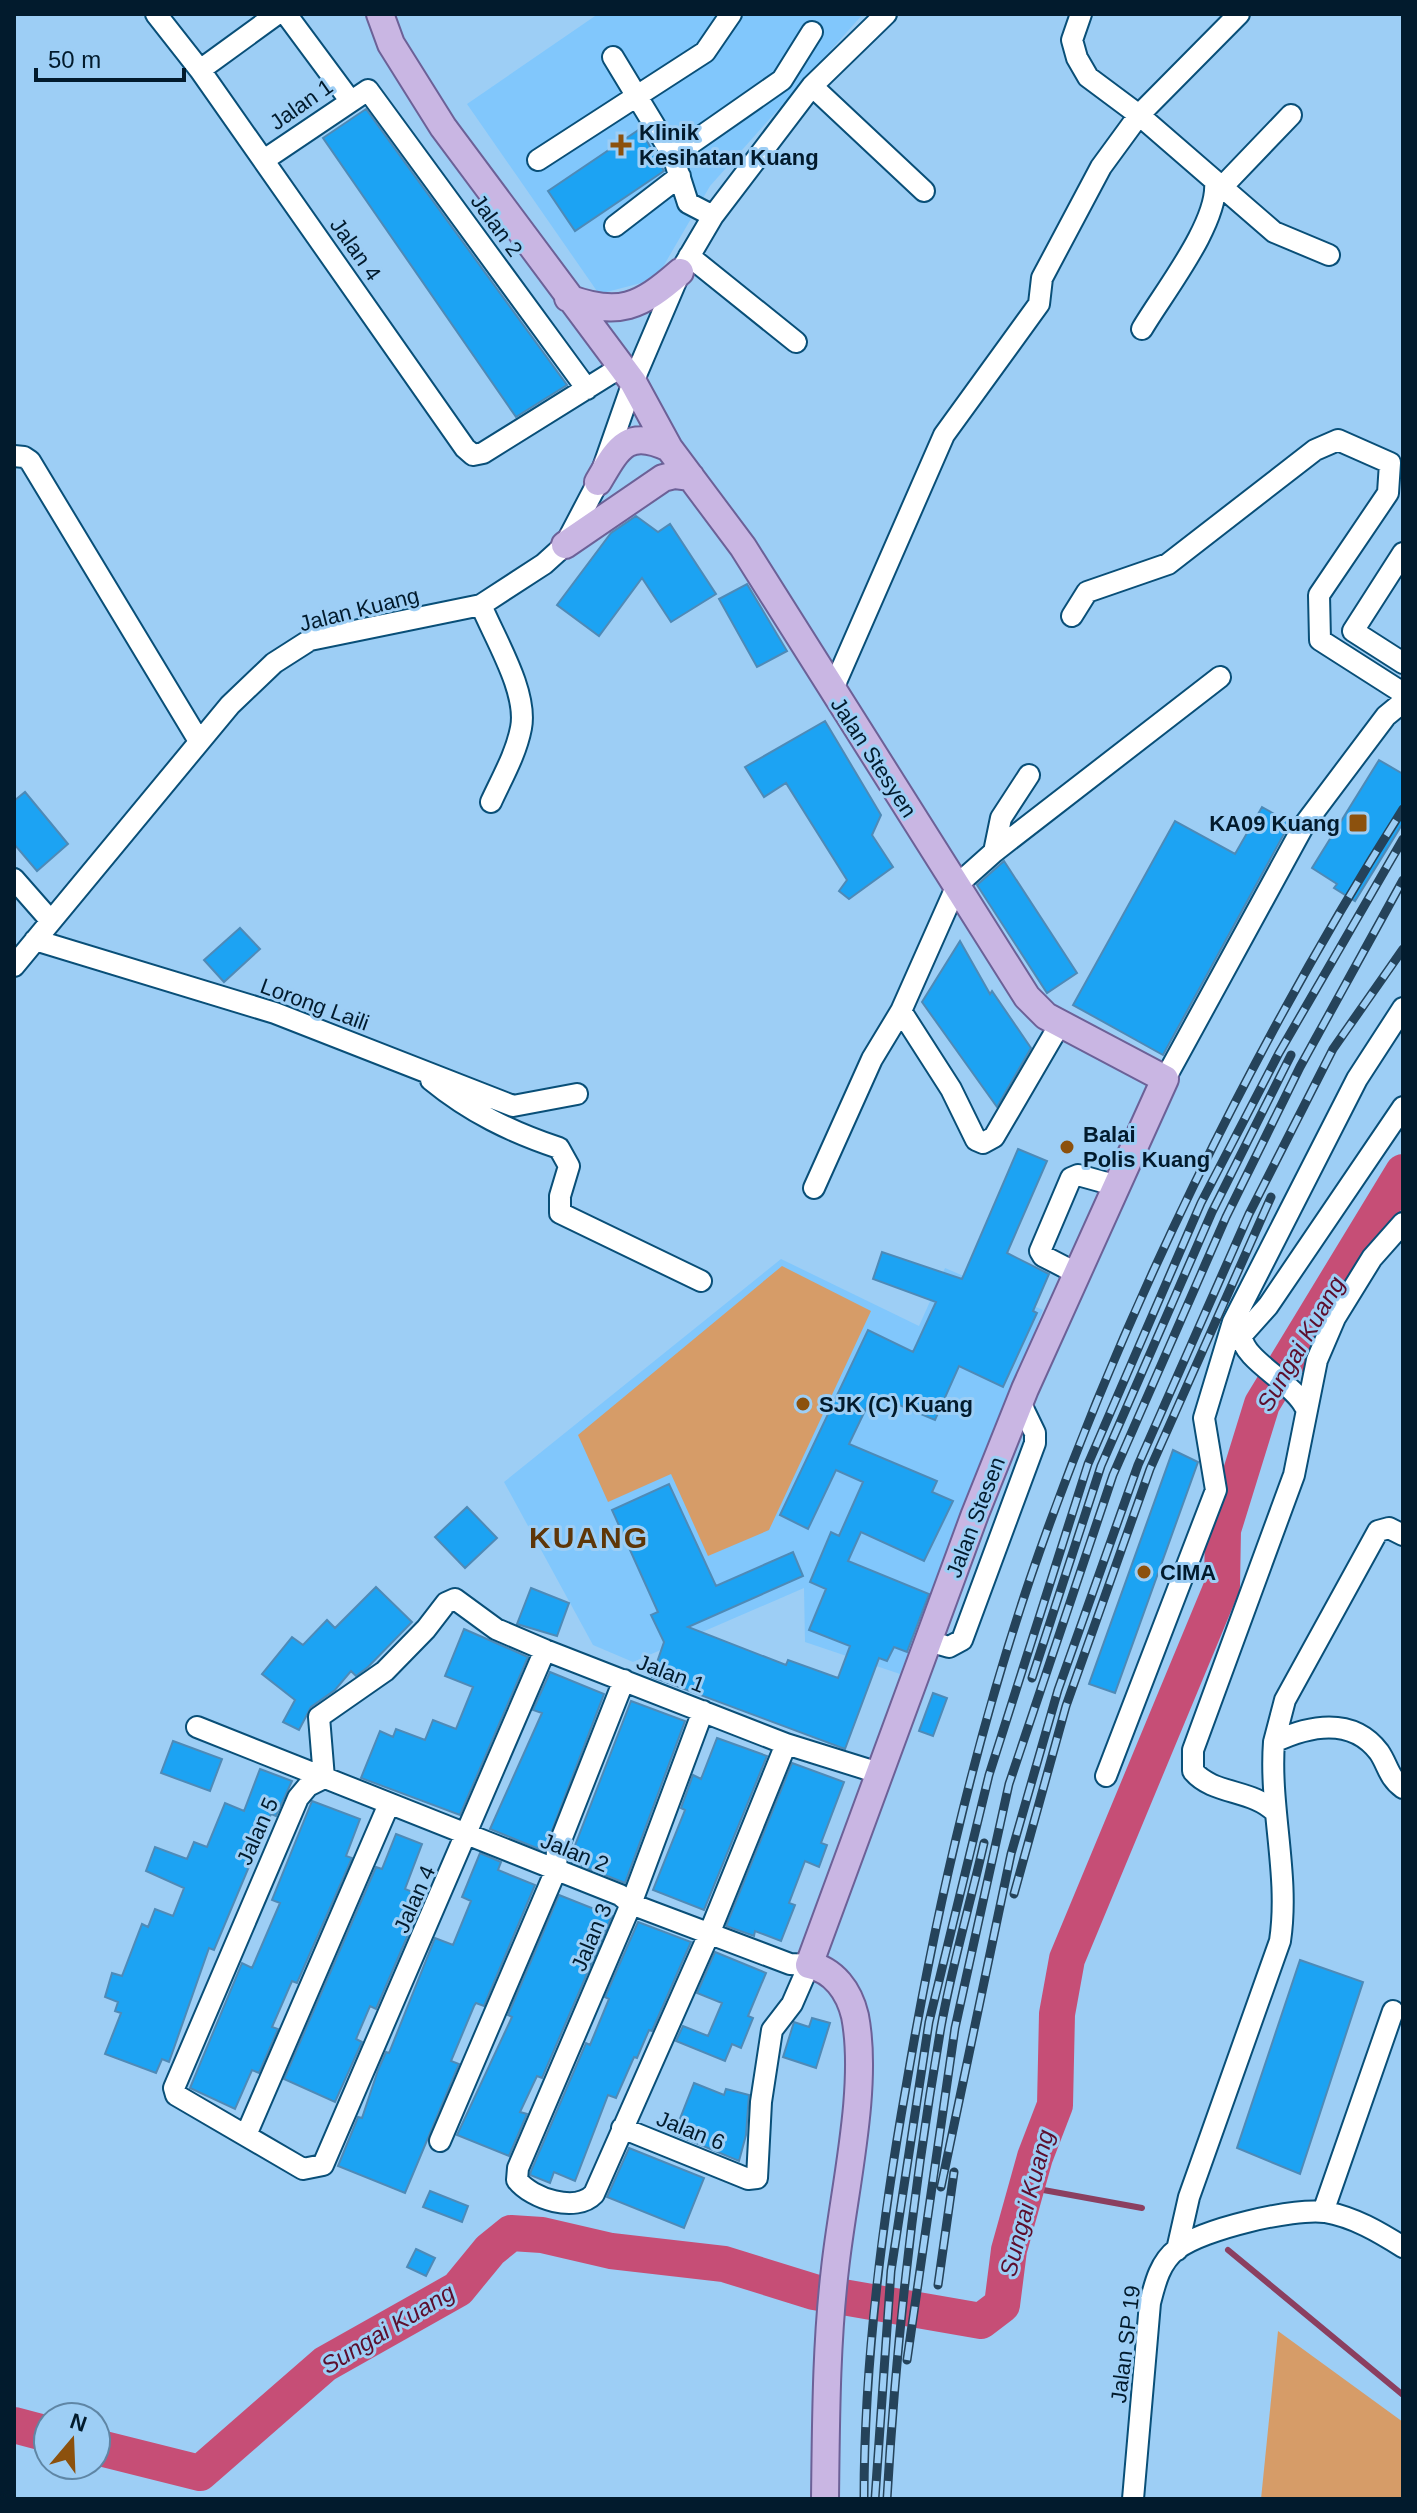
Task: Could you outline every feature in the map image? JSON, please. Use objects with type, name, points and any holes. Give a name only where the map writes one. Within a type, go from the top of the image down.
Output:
[{"type":"main road","name":"Jalan Stesyen","points":[[380,14],[391,44],[443,127],[627,375],[669,448],[743,547],[1027,997],[1046,1016],[1165,1079]]},
{"type":"main road","points":[[568,298],[601,309],[625,307],[650,297],[684,264]]},
{"type":"main road","points":[[598,482],[621,446],[645,438],[669,448]]},
{"type":"main road","points":[[565,545],[663,478],[675,475],[691,477]]},
{"type":"main road","name":"Jalan Stesen","points":[[809,1965],[1020,1402],[1114,1185],[1165,1079]]},
{"type":"main road","points":[[809,1965],[829,1972],[842,1986],[854,2012],[858,2039],[858,2084],[834,2272],[828,2346],[825,2499]]},
{"type":"street","points":[[156,14],[200,70],[277,14]]},
{"type":"street","name":"Jalan 2","points":[[286,14],[358,95],[587,389]]},
{"type":"street","points":[[538,160],[705,52],[731,14]]},
{"type":"street","name":"Jalan Kuang","points":[[14,966],[199,741],[253,681],[310,640],[481,605],[544,564],[565,545],[598,482],[627,375],[684,264],[713,216],[812,86],[886,14]]},
{"type":"street","points":[[1081,14],[1072,40],[1077,58],[1088,77],[1139,115],[1274,232],[1329,255]]},
{"type":"street","points":[[832,691],[944,435],[1039,304],[1042,278],[1101,167],[1139,115],[1239,14]]},
{"type":"street","points":[[673,156],[782,80],[812,32]]},
{"type":"street","points":[[613,57],[673,156],[688,203],[713,216]]},
{"type":"street","name":"Jalan 4","points":[[200,70],[465,448],[473,455],[483,453],[587,389]]},
{"type":"street","points":[[812,86],[924,191]]},
{"type":"street","name":"Jalan 1","points":[[264,160],[358,95]]},
{"type":"street","points":[[1142,329],[1207,221],[1219,185],[1291,115]]},
{"type":"street","points":[[615,226],[680,176]]},
{"type":"street","points":[[684,264],[796,342]]},
{"type":"street","points":[[587,389],[627,375]]},
{"type":"street","points":[[1072,616],[1087,592],[1168,564],[1315,450],[1338,440],[1390,463],[1388,493],[1319,595],[1320,640],[1403,693]]},
{"type":"street","points":[[14,456],[30,461],[199,741]]},
{"type":"street","points":[[1403,553],[1353,631],[1357,637],[1403,663]]},
{"type":"street","points":[[481,605],[522,699],[522,725],[515,750],[491,802]]},
{"type":"street","points":[[814,1188],[872,1059],[901,1011],[957,885],[994,852],[1220,677]]},
{"type":"street","points":[[1165,1079],[1304,825],[1386,716],[1403,702]]},
{"type":"street","points":[[994,852],[1001,818],[1029,775]]},
{"type":"street","points":[[14,879],[50,920]]},
{"type":"street","name":"Lorong Laili","points":[[35,940],[275,1013],[513,1106],[577,1094]]},
{"type":"street","points":[[1106,1776],[1216,1490],[1204,1418],[1233,1322],[1357,1079],[1403,1008]]},
{"type":"street","points":[[901,1011],[951,1089],[976,1140],[983,1143],[994,1137],[1060,1024]]},
{"type":"street","points":[[419,1069],[463,1107],[517,1134],[559,1148],[569,1166],[560,1196],[560,1213],[701,1281]]},
{"type":"street","points":[[1302,1400],[1249,1354],[1242,1344],[1242,1335],[1268,1306],[1403,1107]]},
{"type":"street","points":[[1076,1273],[1043,1256],[1040,1251],[1071,1178],[1078,1175],[1114,1185]]},
{"type":"street","points":[[1275,1812],[1251,1796],[1202,1782],[1193,1771],[1193,1750],[1294,1475],[1302,1400],[1317,1360],[1335,1318],[1372,1258],[1403,1223]]},
{"type":"street","points":[[1177,2250],[1189,2197],[1280,1941],[1283,1918],[1271,1784],[1274,1742],[1292,1687],[1378,1531],[1389,1528],[1403,1535]]},
{"type":"street","name":"Jalan 1","points":[[324,1778],[319,1717],[385,1671],[446,1603],[455,1599],[496,1629],[545,1650],[786,1744],[879,1773]]},
{"type":"street","name":"Jalan 4","points":[[246,2135],[303,2169],[323,2165],[545,1650]]},
{"type":"street","points":[[440,2141],[556,1870],[557,1850],[624,1680]]},
{"type":"street","name":"Jalan 3","points":[[517,2180],[518,2168],[631,1904],[703,1711]]},
{"type":"street","points":[[1274,1742],[1305,1727],[1329,1726],[1350,1731],[1370,1741],[1381,1755],[1390,1778],[1403,1788]]},
{"type":"street","name":"Jalan 2","points":[[197,1727],[620,1895],[631,1904],[790,1964],[809,1965]]},
{"type":"street","points":[[622,2128],[709,1934],[786,1744]]},
{"type":"street","points":[[1381,1755],[1403,1760]]},
{"type":"street","name":"Jalan 5","points":[[246,2135],[176,2095],[175,2081],[298,1798],[308,1786],[324,1778]]},
{"type":"street","points":[[246,2135],[389,1804]]},
{"type":"street","name":"Jalan 6","points":[[517,2180],[534,2193],[575,2205],[586,2202],[594,2194],[622,2128],[748,2179],[757,2178],[761,2102],[772,2030],[792,2004],[809,1965]]},
{"type":"street","points":[[1323,2212],[1393,2011]]},
{"type":"street","points":[[1177,2250],[1205,2235],[1252,2220],[1323,2212],[1367,2225],[1403,2247]]},
{"type":"street","name":"Jalan SP 19","points":[[1133,2499],[1150,2303],[1159,2271],[1177,2250]]},
{"type":"shaded area","name":"Klinik Kesihatan Kuang","points":[[598,14],[863,14],[710,186],[660,272],[641,283],[599,294],[467,104]]},
{"type":"shaded area","name":"SJK (C) Kuang","points":[[781,1259],[919,1326],[945,1268],[1043,1310],[900,1674],[805,1642],[804,1588],[633,1662],[593,1645],[504,1482]]},
{"type":"shaded area","points":[[782,1266],[871,1311],[769,1530],[708,1556],[671,1474],[608,1502],[578,1435]]},
{"type":"shaded area","points":[[1278,2331],[1403,2422],[1403,2499],[1261,2499]]},
{"type":"building","points":[[366,109],[567,385],[516,417],[323,138]]},
{"type":"building","points":[[640,129],[664,171],[575,231],[548,191]]},
{"type":"building","points":[[636,516],[658,532],[670,524],[716,594],[671,622],[642,578],[599,636],[557,605],[611,533]]},
{"type":"building","points":[[747,584],[787,651],[757,667],[719,599]]},
{"type":"building","points":[[825,721],[881,815],[872,835],[893,867],[849,899],[839,891],[847,880],[786,783],[764,797],[745,767]]},
{"type":"building","points":[[1379,760],[1403,774],[1403,823],[1355,901],[1334,888],[1337,884],[1312,868]]},
{"type":"building","points":[[25,792],[68,844],[37,871],[14,844],[14,801]]},
{"type":"building","points":[[1262,807],[1290,823],[1163,1055],[1073,1005],[1175,821],[1235,854]]},
{"type":"building","points":[[1004,861],[1077,973],[1047,993],[977,885]]},
{"type":"building","points":[[240,928],[260,949],[224,982],[204,960]]},
{"type":"building","points":[[960,941],[990,994],[992,991],[1031,1048],[997,1107],[922,1002]]},
{"type":"building","points":[[1018,1149],[1047,1161],[1007,1253],[1049,1274],[1033,1311],[1037,1313],[1003,1387],[959,1366],[935,1420],[873,1394],[849,1444],[937,1481],[932,1492],[953,1501],[924,1561],[861,1532],[848,1561],[929,1594],[907,1652],[894,1647],[887,1661],[879,1658],[845,1749],[652,1677],[664,1642],[651,1615],[658,1612],[612,1510],[669,1484],[716,1586],[793,1552],[803,1576],[688,1627],[786,1665],[788,1660],[838,1678],[850,1646],[809,1630],[826,1589],[810,1582],[831,1532],[839,1536],[863,1482],[836,1470],[808,1529],[780,1515],[868,1330],[913,1352],[936,1302],[873,1279],[882,1252],[962,1279]]},
{"type":"building","name":"CIMA","points":[[1173,1450],[1198,1462],[1115,1693],[1089,1684]]},
{"type":"building","points":[[467,1507],[497,1538],[465,1568],[435,1537]]},
{"type":"building","points":[[376,1587],[412,1622],[368,1667],[356,1676],[351,1671],[335,1690],[311,1707],[299,1730],[283,1722],[295,1700],[262,1674],[292,1637],[303,1645],[327,1620],[335,1628]]},
{"type":"building","points":[[531,1588],[569,1603],[557,1636],[517,1624]]},
{"type":"building","points":[[464,1629],[528,1657],[460,1815],[361,1778],[380,1731],[393,1737],[396,1729],[425,1740],[433,1720],[456,1729],[473,1687],[445,1676]]},
{"type":"building","points":[[550,1672],[604,1694],[544,1851],[490,1829],[542,1713],[533,1710]]},
{"type":"building","points":[[933,1693],[947,1698],[933,1736],[919,1731]]},
{"type":"building","points":[[631,1701],[685,1721],[625,1883],[569,1861]]},
{"type":"building","points":[[717,1738],[767,1756],[704,1910],[653,1890],[685,1810],[681,1808],[693,1775],[701,1779]]},
{"type":"building","points":[[173,1741],[222,1759],[210,1791],[161,1773]]},
{"type":"building","points":[[792,1763],[844,1782],[821,1843],[827,1845],[819,1867],[805,1861],[789,1903],[795,1905],[781,1941],[755,1931],[754,1936],[726,1926]]},
{"type":"building","points":[[260,1769],[292,1781],[276,1816],[271,1814],[214,1950],[209,1948],[169,2062],[162,2059],[156,2073],[105,2054],[121,2013],[115,2011],[118,2002],[105,1997],[112,1973],[122,1976],[142,1924],[148,1927],[155,1909],[173,1916],[184,1888],[146,1871],[155,1847],[187,1859],[194,1842],[207,1847],[225,1803],[244,1811]]},
{"type":"building","points":[[312,1801],[360,1819],[346,1856],[352,1858],[297,1983],[292,1981],[272,2027],[278,2029],[259,2073],[252,2070],[235,2109],[190,2088],[242,1963],[252,1968],[280,1903],[272,1900]]},
{"type":"building","points":[[396,1834],[422,1844],[405,1889],[420,1895],[407,1927],[411,1928],[376,2009],[370,2006],[356,2039],[362,2042],[335,2102],[284,2079],[376,1867],[382,1869]]},
{"type":"building","points":[[480,1853],[501,1862],[498,1870],[535,1885],[484,2006],[476,2003],[474,2006],[451,2061],[459,2064],[405,2193],[338,2166],[358,2117],[362,2118],[378,2070],[386,2052],[389,2053],[435,1938],[453,1945],[471,1901],[462,1897]]},
{"type":"building","points":[[559,1895],[612,1916],[542,2078],[537,2076],[520,2112],[527,2114],[509,2156],[457,2135],[512,2017],[508,2015]]},
{"type":"building","points":[[638,1922],[691,1942],[652,2031],[649,2030],[637,2058],[634,2057],[616,2098],[608,2095],[575,2181],[554,2172],[550,2183],[530,2175],[531,2171],[586,2043],[590,2045],[609,1999],[605,1997]]},
{"type":"building","points":[[715,1952],[766,1973],[748,2016],[753,2018],[741,2048],[732,2044],[725,2061],[676,2041],[683,2026],[708,2036],[722,2003],[697,1993]]},
{"type":"building","points":[[1300,1960],[1363,1982],[1300,2174],[1237,2148]]},
{"type":"building","points":[[812,2018],[830,2023],[816,2068],[783,2057],[794,2022],[809,2027]]},
{"type":"building","points":[[694,2083],[724,2095],[726,2089],[749,2095],[746,2135],[739,2161],[674,2134]]},
{"type":"building","points":[[629,2148],[704,2178],[684,2228],[607,2197]]},
{"type":"building","points":[[430,2191],[468,2206],[462,2222],[423,2207]]},
{"type":"building","points":[[416,2249],[435,2258],[426,2276],[407,2267]]},
{"type":"waterway","name":"Sungai Kuang","points":[[112,2451],[200,2473],[325,2364],[458,2289],[490,2250],[511,2233],[542,2235],[611,2251],[724,2264],[814,2292],[981,2321],[1002,2305],[1009,2250],[1035,2157],[1055,2105],[1057,2014],[1067,1959],[1222,1586],[1223,1530],[1262,1404],[1403,1172]]},
{"type":"waterway","points":[[1027,2187],[1142,2208]]},
{"type":"waterway","points":[[1228,2250],[1403,2395]]},
{"type":"waterway","name":"Sungai Kuang","points":[[14,2425],[32,2430]]},
{"type":"railway","points":[[864,2499],[871,2344],[897,2138],[943,1894],[974,1767],[1010,1641],[1030,1579],[1105,1382],[1194,1184],[1295,991],[1403,809]]},
{"type":"railway","points":[[875,2499],[891,2271],[929,2022],[989,1775],[1088,1464],[1201,1203],[1279,1053],[1403,839]]},
{"type":"railway","points":[[907,2360],[955,2028],[1009,1784],[1113,1475],[1226,1217],[1300,1067],[1403,880]]},
{"type":"railway","points":[[941,2187],[1011,1854],[1058,1690],[1138,1465],[1249,1214],[1333,1049],[1403,949]]},
{"type":"railway","points":[[1032,1678],[1101,1466],[1212,1212],[1291,1055]]},
{"type":"railway","points":[[1014,1894],[1066,1706],[1150,1469],[1271,1197]]},
{"type":"railway","points":[[887,2499],[901,2322],[922,2145],[945,2004],[984,1843]]},
{"type":"railway","points":[[938,2285],[954,2172]]},
{"type":"place","name":"Klinik Kesihatan Kuang","points":[[621,145]]},
{"type":"place","name":"KA09 Kuang","points":[[1358,823]]},
{"type":"place","name":"Balai Polis Kuang","points":[[1067,1147]]},
{"type":"place","name":"SJK (C) Kuang","points":[[803,1404]]},
{"type":"place","name":"CIMA","points":[[1144,1572]]},
{"type":"district","name":"KUANG","points":[[589,1538]]}]
